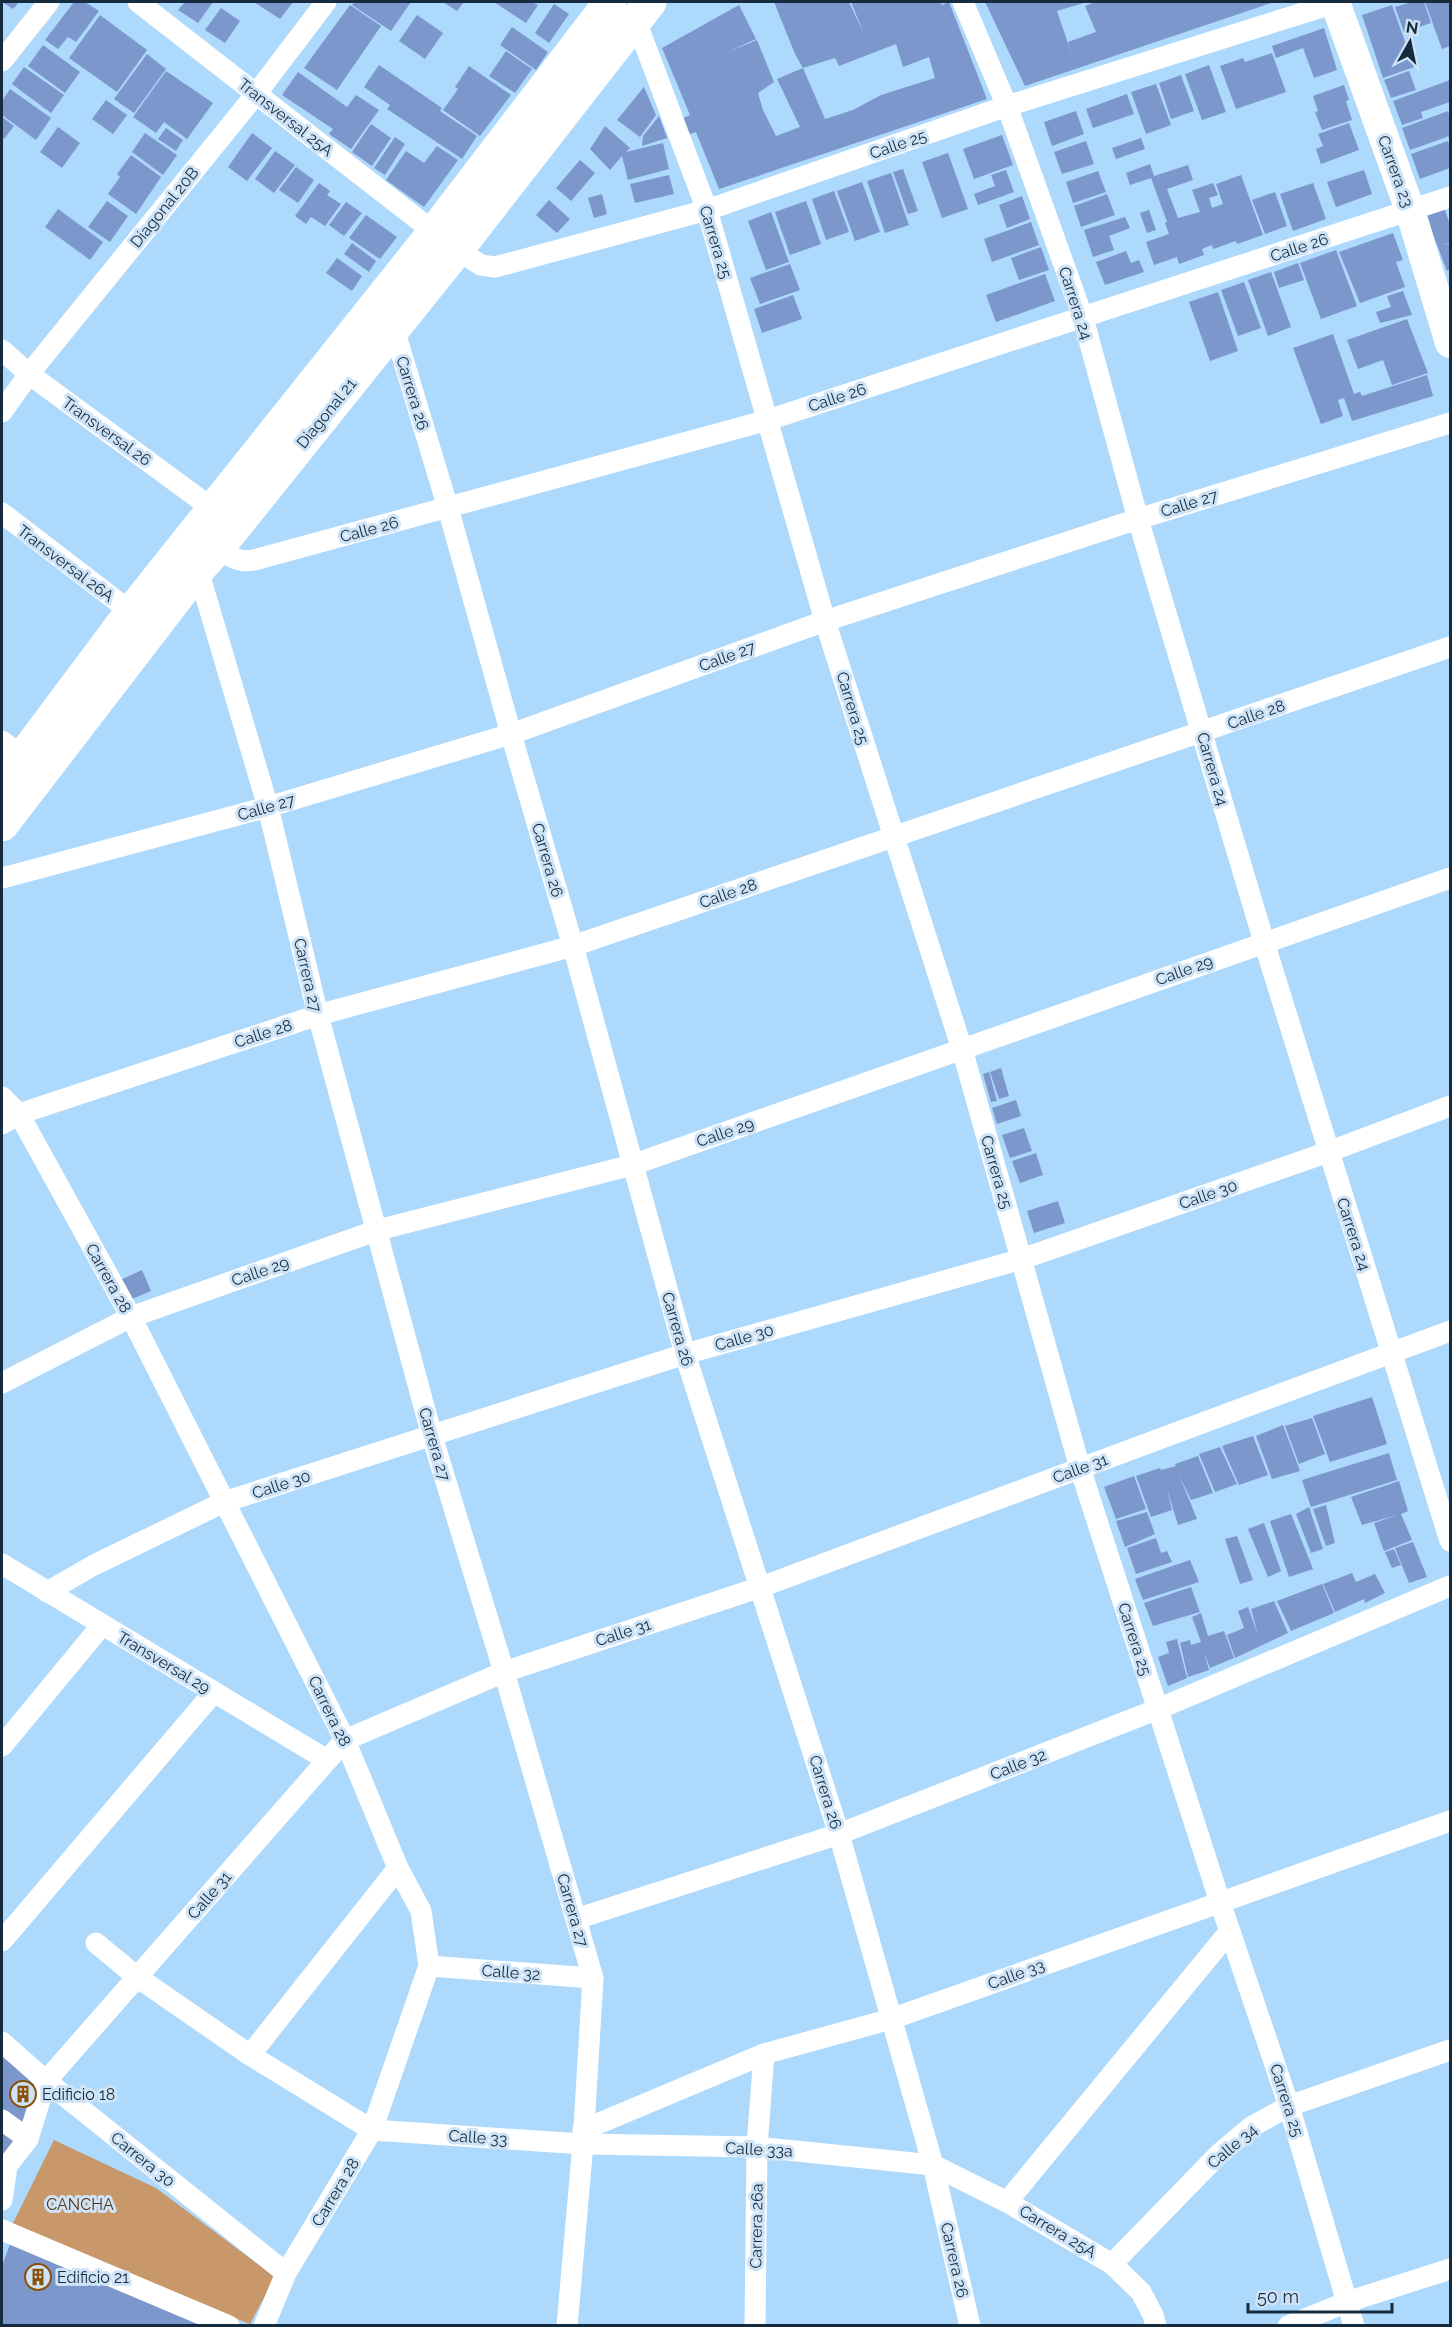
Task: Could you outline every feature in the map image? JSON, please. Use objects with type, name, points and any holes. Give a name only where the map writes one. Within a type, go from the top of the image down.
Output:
[{"type":"highway","name":"Diagonal 21","points":[[2,825],[208,559],[394,329],[445,241],[610,2]]},
{"type":"highway","name":"Diagonal 21","points":[[2,785],[12,749],[131,612],[213,509],[643,11]]},
{"type":"street","points":[[2,61],[49,2]]},
{"type":"street","name":"Transversal 25A","points":[[138,2],[445,241]]},
{"type":"street","name":"Diagonal 20B","points":[[2,412],[29,374],[256,94],[326,2]]},
{"type":"street","name":"Carrera 24","points":[[963,2],[1007,106],[1083,318],[1138,519],[1264,942],[1328,1152],[1394,1353],[1450,1541]]},
{"type":"street","name":"Calle 25","points":[[445,241],[481,265],[495,267],[707,210],[1007,106],[1336,2]]},
{"type":"street","name":"Carrera 23","points":[[1336,2],[1410,210],[1450,342]]},
{"type":"street","name":"Carrera 25","points":[[643,11],[707,210],[825,621],[962,1049],[1080,1468],[1220,1902],[1289,2106],[1354,2325]]},
{"type":"street","name":"Calle 26","points":[[208,559],[255,560],[768,420],[1450,198]]},
{"type":"street","name":"Carrera 26","points":[[394,329],[448,507],[573,946],[685,1354],[839,1834],[933,2165],[970,2325]]},
{"type":"street","name":"Transversal 26","points":[[2,350],[29,374],[213,509]]},
{"type":"street","name":"Calle 27","points":[[2,878],[268,807],[511,734],[825,621],[1138,519],[1450,423]]},
{"type":"street","name":"Transversal 26A","points":[[2,513],[131,612]]},
{"type":"street","name":"Carrera 27","points":[[208,559],[318,1014],[432,1436],[504,1672],[593,1978],[584,2137],[567,2325]]},
{"type":"street","name":"Calle 28","points":[[10,1119],[318,1014],[573,946],[1450,647]]},
{"type":"street","name":"Calle 29","points":[[2,1383],[131,1317],[378,1230],[632,1165],[1450,878]]},
{"type":"street","name":"Carrera 28","points":[[2,1097],[10,1119],[131,1317],[345,1740],[398,1868],[421,1911],[429,1966],[372,2130],[286,2273],[264,2325]]},
{"type":"street","name":"Calle 30","points":[[47,1592],[94,1565],[224,1502],[685,1354],[1022,1259],[1328,1152],[1450,1106]]},
{"type":"street","name":"Calle 31","points":[[2,2200],[4,2165],[28,2139],[46,2081],[345,1740],[504,1672],[761,1587],[1450,1331]]},
{"type":"street","name":"Transversal 29","points":[[4,1570],[47,1592],[327,1760]]},
{"type":"street","name":"Calle 32","points":[[576,1919],[839,1834],[1158,1709],[1450,1586]]},
{"type":"street","points":[[2,1746],[102,1625]]},
{"type":"street","points":[[2,1941],[214,1692]]},
{"type":"street","name":"Calle 33","points":[[372,2130],[584,2137],[764,2054],[891,2019],[1450,1821]]},
{"type":"street","points":[[250,2055],[398,1868]]},
{"type":"street","points":[[1007,2202],[1230,1931]]},
{"type":"street","points":[[96,1943],[137,1977],[250,2055],[372,2130]]},
{"type":"street","name":"Calle 32","points":[[429,1966],[593,1978]]},
{"type":"street","name":"Carrera 30","points":[[2,2042],[46,2081],[286,2273]]},
{"type":"street","name":"Calle 34","points":[[1112,2264],[1219,2154],[1251,2127],[1289,2106],[1450,2050]]},
{"type":"street","name":"Carrera 26a","points":[[755,2325],[757,2147],[764,2054]]},
{"type":"street","points":[[2,2120],[28,2139]]},
{"type":"street","name":"Calle 33a","points":[[584,2137],[757,2147],[933,2165]]},
{"type":"street","name":"Carrera 25A","points":[[933,2165],[1007,2202],[1112,2264],[1141,2292],[1154,2315],[1156,2325]]},
{"type":"street","points":[[2,2229],[229,2325]]},
{"type":"street","points":[[1288,2325],[1347,2302],[1450,2269]]},
{"type":"green space","name":"CANCHA","points":[[54,2140],[156,2188],[275,2277],[250,2324],[16,2229],[13,2223]]},
{"type":"building","points":[[2,2],[19,2],[13,9]]},
{"type":"building","points":[[74,2],[85,2],[99,11],[76,42],[68,37],[58,49],[45,40]]},
{"type":"building","points":[[185,2],[213,2],[198,23],[178,10]]},
{"type":"building","points":[[254,2],[293,2],[280,19]]},
{"type":"building","points":[[355,2],[411,2],[391,31],[352,5]]},
{"type":"building","points":[[443,2],[464,2],[457,11]]},
{"type":"building","points":[[494,2],[532,2],[538,5],[526,23]]},
{"type":"building","points":[[774,2],[849,2],[864,34],[851,2],[941,2],[942,5],[949,2],[987,99],[719,189],[696,132],[685,136],[681,119],[690,115],[662,48],[739,5],[756,39],[728,52],[757,40],[774,82],[758,93],[763,110],[776,136],[800,127],[777,79],[803,68]],"holes":[[[896,44],[903,67],[929,57],[935,78],[881,95],[853,110],[825,119],[803,68],[835,58],[839,66]]]},
{"type":"building","points":[[985,2],[1087,2],[1057,11],[1072,55],[1068,42],[1096,32],[1085,6],[1095,2],[1274,2],[1025,86]]},
{"type":"building","points":[[1412,2],[1424,2],[1431,23],[1404,32],[1395,7]]},
{"type":"building","points":[[1425,2],[1450,2],[1450,46],[1442,49]]},
{"type":"building","points":[[554,4],[569,14],[549,43],[535,33]]},
{"type":"building","points":[[350,5],[381,26],[337,90],[304,68]]},
{"type":"building","points":[[1392,5],[1414,67],[1383,78],[1362,15]]},
{"type":"building","points":[[221,8],[240,21],[225,43],[205,30]]},
{"type":"building","points":[[100,15],[147,50],[117,92],[69,58]]},
{"type":"building","points":[[417,15],[443,33],[425,59],[399,41]]},
{"type":"building","points":[[512,27],[548,52],[536,70],[500,45]]},
{"type":"building","points":[[1324,28],[1337,70],[1314,78],[1303,48],[1276,58],[1272,46]]},
{"type":"building","points":[[43,45],[80,72],[65,93],[28,66]]},
{"type":"building","points":[[506,51],[532,69],[515,93],[489,76]]},
{"type":"building","points":[[1272,53],[1286,92],[1236,109],[1220,66],[1243,58],[1245,62]]},
{"type":"building","points":[[147,54],[166,69],[134,113],[114,99]]},
{"type":"building","points":[[379,65],[442,108],[440,111],[477,136],[462,159],[387,109],[390,105],[364,87]]},
{"type":"building","points":[[1209,65],[1226,112],[1202,120],[1185,74]]},
{"type":"building","points":[[469,66],[511,95],[480,136],[443,110],[458,89],[455,87]]},
{"type":"building","points":[[24,67],[64,95],[51,113],[12,84]]},
{"type":"building","points":[[166,71],[213,103],[187,139],[164,122],[156,133],[133,117]]},
{"type":"building","points":[[1409,71],[1416,90],[1391,98],[1384,80]]},
{"type":"building","points":[[298,72],[347,107],[356,95],[379,110],[351,149],[329,134],[333,129],[282,95]]},
{"type":"building","points":[[1181,75],[1194,111],[1171,119],[1159,83]]},
{"type":"building","points":[[1450,80],[1450,102],[1421,112],[1423,118],[1402,125],[1393,101]]},
{"type":"building","points":[[1156,84],[1171,125],[1146,134],[1131,92]]},
{"type":"building","points":[[1344,85],[1352,120],[1322,130],[1315,112],[1318,111],[1313,96]]},
{"type":"building","points":[[644,87],[656,115],[640,137],[617,120]]},
{"type":"building","points":[[10,89],[51,118],[36,140],[2,115],[2,101]]},
{"type":"building","points":[[1127,94],[1134,114],[1093,128],[1086,109]]},
{"type":"building","points":[[106,100],[127,115],[113,134],[92,119]]},
{"type":"building","points":[[1076,111],[1084,134],[1052,146],[1044,122]]},
{"type":"building","points":[[1448,111],[1450,142],[1448,135],[1410,150],[1402,128]]},
{"type":"building","points":[[659,116],[667,138],[642,146],[643,136]]},
{"type":"building","points":[[2,117],[14,126],[4,139],[2,136]]},
{"type":"building","points":[[1349,123],[1359,150],[1321,164],[1316,149],[1323,146],[1318,134]]},
{"type":"building","points":[[371,124],[391,138],[372,166],[352,152]]},
{"type":"building","points":[[605,126],[630,148],[626,152],[663,143],[669,169],[628,180],[622,156],[610,170],[590,149]]},
{"type":"building","points":[[58,127],[80,143],[62,168],[40,152]]},
{"type":"building","points":[[166,128],[183,140],[176,151],[158,139]]},
{"type":"building","points":[[145,133],[177,155],[163,175],[132,152]]},
{"type":"building","points":[[252,133],[272,148],[247,181],[228,167]]},
{"type":"building","points":[[1002,135],[1013,165],[974,179],[963,149]]},
{"type":"building","points":[[395,137],[405,144],[385,175],[374,168]]},
{"type":"building","points":[[1141,138],[1145,149],[1116,159],[1112,148]]},
{"type":"building","points":[[1086,141],[1094,164],[1062,174],[1054,152]]},
{"type":"building","points":[[1448,141],[1450,168],[1420,179],[1411,154]]},
{"type":"building","points":[[437,146],[458,160],[424,207],[386,180],[406,151],[424,163]]},
{"type":"building","points":[[275,151],[295,165],[274,193],[255,179]]},
{"type":"building","points":[[948,153],[968,209],[942,218],[922,162]]},
{"type":"building","points":[[131,155],[161,177],[136,214],[108,194],[120,177],[117,174]]},
{"type":"building","points":[[580,160],[595,173],[571,201],[556,188]]},
{"type":"building","points":[[1150,164],[1154,176],[1188,165],[1193,180],[1167,189],[1178,218],[1200,212],[1192,190],[1213,183],[1218,195],[1209,198],[1212,208],[1223,204],[1216,184],[1241,175],[1263,235],[1213,249],[1212,245],[1202,249],[1204,255],[1179,264],[1177,257],[1154,265],[1146,242],[1169,234],[1165,223],[1167,222],[1151,178],[1130,185],[1126,173]]},
{"type":"building","points":[[296,167],[314,180],[298,203],[279,190]]},
{"type":"building","points":[[903,169],[918,211],[908,214],[893,172]]},
{"type":"building","points":[[1006,170],[1014,192],[978,205],[974,194],[995,186],[991,175]]},
{"type":"building","points":[[1364,170],[1372,194],[1336,207],[1327,182]]},
{"type":"building","points":[[1098,171],[1106,192],[1073,203],[1066,182]]},
{"type":"building","points":[[891,173],[909,225],[885,233],[867,181]]},
{"type":"building","points":[[669,175],[674,194],[635,203],[630,184]]},
{"type":"building","points":[[862,182],[880,232],[855,241],[837,191]]},
{"type":"building","points":[[319,183],[330,191],[327,195],[341,204],[325,226],[311,217],[306,224],[295,216]]},
{"type":"building","points":[[1313,183],[1326,219],[1293,231],[1280,194]]},
{"type":"building","points":[[834,191],[849,232],[826,240],[812,199]]},
{"type":"building","points":[[1275,192],[1287,226],[1265,234],[1252,200]]},
{"type":"building","points":[[602,194],[607,214],[594,218],[588,198]]},
{"type":"building","points":[[1107,194],[1115,215],[1081,227],[1074,206]]},
{"type":"building","points":[[1022,196],[1030,219],[1007,228],[999,205]]},
{"type":"building","points":[[549,200],[570,219],[557,233],[536,215]]},
{"type":"building","points":[[107,201],[128,216],[110,242],[88,227]]},
{"type":"building","points":[[806,201],[821,244],[790,255],[775,212]]},
{"type":"building","points":[[346,202],[362,213],[344,236],[329,225]]},
{"type":"building","points":[[1444,207],[1450,225],[1450,243],[1443,245],[1450,244],[1450,269],[1447,271],[1425,214]]},
{"type":"building","points":[[58,209],[103,242],[90,260],[45,227]]},
{"type":"building","points":[[1149,210],[1156,230],[1147,233],[1140,213]]},
{"type":"building","points":[[771,212],[789,262],[766,270],[748,221]]},
{"type":"building","points":[[366,215],[397,237],[380,259],[349,238]]},
{"type":"building","points":[[1125,217],[1130,228],[1109,236],[1114,250],[1093,257],[1084,230]]},
{"type":"building","points":[[1031,222],[1039,245],[992,262],[984,239]]},
{"type":"building","points":[[1393,233],[1403,260],[1396,262],[1405,287],[1360,303],[1339,252]]},
{"type":"building","points":[[352,243],[376,261],[369,272],[344,254]]},
{"type":"building","points":[[1041,247],[1049,270],[1019,280],[1011,258]]},
{"type":"building","points":[[1336,250],[1357,306],[1321,319],[1300,263]]},
{"type":"building","points":[[1126,251],[1131,263],[1139,260],[1144,272],[1105,285],[1096,262]]},
{"type":"building","points":[[337,258],[362,276],[352,291],[326,273]]},
{"type":"building","points":[[1298,263],[1304,280],[1279,288],[1274,272]]},
{"type":"building","points":[[790,264],[800,290],[760,304],[750,278]]},
{"type":"building","points":[[1271,272],[1291,327],[1268,336],[1248,280]]},
{"type":"building","points":[[1045,274],[1055,301],[996,322],[986,295]]},
{"type":"building","points":[[1244,282],[1261,328],[1238,336],[1221,290]]},
{"type":"building","points":[[1403,291],[1412,315],[1380,323],[1376,312],[1391,307],[1387,296]]},
{"type":"building","points":[[1218,292],[1238,351],[1210,361],[1189,302]]},
{"type":"building","points":[[793,295],[802,319],[762,333],[754,309]]},
{"type":"building","points":[[1407,319],[1428,373],[1392,385],[1383,360],[1358,369],[1347,340]]},
{"type":"building","points":[[1333,334],[1354,394],[1360,392],[1362,396],[1427,375],[1433,396],[1352,421],[1344,398],[1338,400],[1343,416],[1321,424],[1293,348]]},
{"type":"building","points":[[1001,1068],[1009,1096],[999,1099],[990,1072]]},
{"type":"building","points":[[989,1072],[997,1101],[991,1102],[983,1074]]},
{"type":"building","points":[[1016,1100],[1021,1116],[997,1124],[992,1108]]},
{"type":"building","points":[[1024,1128],[1032,1151],[1010,1158],[1002,1135]]},
{"type":"building","points":[[1036,1153],[1043,1175],[1020,1183],[1012,1161]]},
{"type":"building","points":[[1058,1201],[1065,1223],[1034,1233],[1027,1211]]},
{"type":"building","points":[[142,1270],[151,1291],[127,1301],[118,1281]]},
{"type":"building","points":[[1372,1397],[1387,1444],[1330,1462],[1313,1416]]},
{"type":"building","points":[[1312,1418],[1325,1454],[1299,1464],[1285,1426]]},
{"type":"building","points":[[1283,1425],[1300,1471],[1272,1479],[1256,1436]]},
{"type":"building","points":[[1253,1436],[1268,1475],[1239,1485],[1222,1446]]},
{"type":"building","points":[[1220,1447],[1237,1484],[1215,1492],[1199,1454]]},
{"type":"building","points":[[1389,1453],[1397,1480],[1311,1507],[1302,1480]]},
{"type":"building","points":[[1198,1456],[1213,1493],[1191,1500],[1179,1475],[1197,1519],[1178,1525],[1167,1489],[1172,1510],[1151,1517],[1136,1476],[1160,1468],[1161,1470],[1176,1466],[1175,1464]]},
{"type":"building","points":[[1134,1476],[1146,1509],[1116,1519],[1104,1487]]},
{"type":"building","points":[[1399,1481],[1408,1511],[1401,1514],[1412,1540],[1384,1551],[1374,1523],[1397,1515],[1362,1525],[1351,1497]]},
{"type":"building","points":[[1326,1505],[1335,1543],[1326,1546],[1313,1509]]},
{"type":"building","points":[[1309,1507],[1323,1549],[1311,1553],[1296,1514]]},
{"type":"building","points":[[1147,1512],[1155,1534],[1125,1547],[1116,1521]]},
{"type":"building","points":[[1291,1514],[1313,1569],[1289,1577],[1270,1521]]},
{"type":"building","points":[[1264,1523],[1281,1571],[1268,1577],[1248,1529]]},
{"type":"building","points":[[1237,1536],[1253,1580],[1240,1584],[1225,1539]]},
{"type":"building","points":[[1156,1538],[1161,1553],[1167,1551],[1172,1562],[1136,1574],[1127,1548]]},
{"type":"building","points":[[1413,1542],[1427,1577],[1409,1583],[1395,1548]]},
{"type":"building","points":[[1394,1549],[1401,1565],[1392,1568],[1385,1552]]},
{"type":"building","points":[[1190,1560],[1199,1582],[1143,1600],[1135,1579]]},
{"type":"building","points":[[1352,1573],[1356,1582],[1375,1574],[1385,1593],[1365,1603],[1364,1599],[1335,1612],[1323,1584]]},
{"type":"building","points":[[1322,1584],[1334,1613],[1291,1631],[1277,1601]]},
{"type":"building","points":[[1191,1587],[1200,1612],[1153,1626],[1144,1603]]},
{"type":"building","points":[[1274,1601],[1288,1633],[1235,1658],[1227,1635],[1244,1628],[1238,1611],[1248,1607],[1258,1635],[1251,1609]]},
{"type":"building","points":[[1201,1613],[1208,1636],[1224,1631],[1234,1658],[1210,1668],[1204,1652],[1209,1670],[1188,1677],[1180,1643],[1190,1640],[1191,1645],[1201,1642],[1192,1617]]},
{"type":"building","points":[[1177,1639],[1187,1678],[1168,1686],[1158,1657],[1169,1653],[1166,1642]]},
{"type":"building","name":"Edificio 18","points":[[2,2056],[43,2089],[24,2123],[2,2109]]},
{"type":"building","points":[[2,2122],[18,2132],[2,2162]]},
{"type":"building","points":[[10,2244],[226,2325],[2,2325],[2,2266]]},
{"type":"place","name":"Edificio 18","points":[[23,2094]]},
{"type":"place","name":"Edificio 21","points":[[38,2277]]}]
